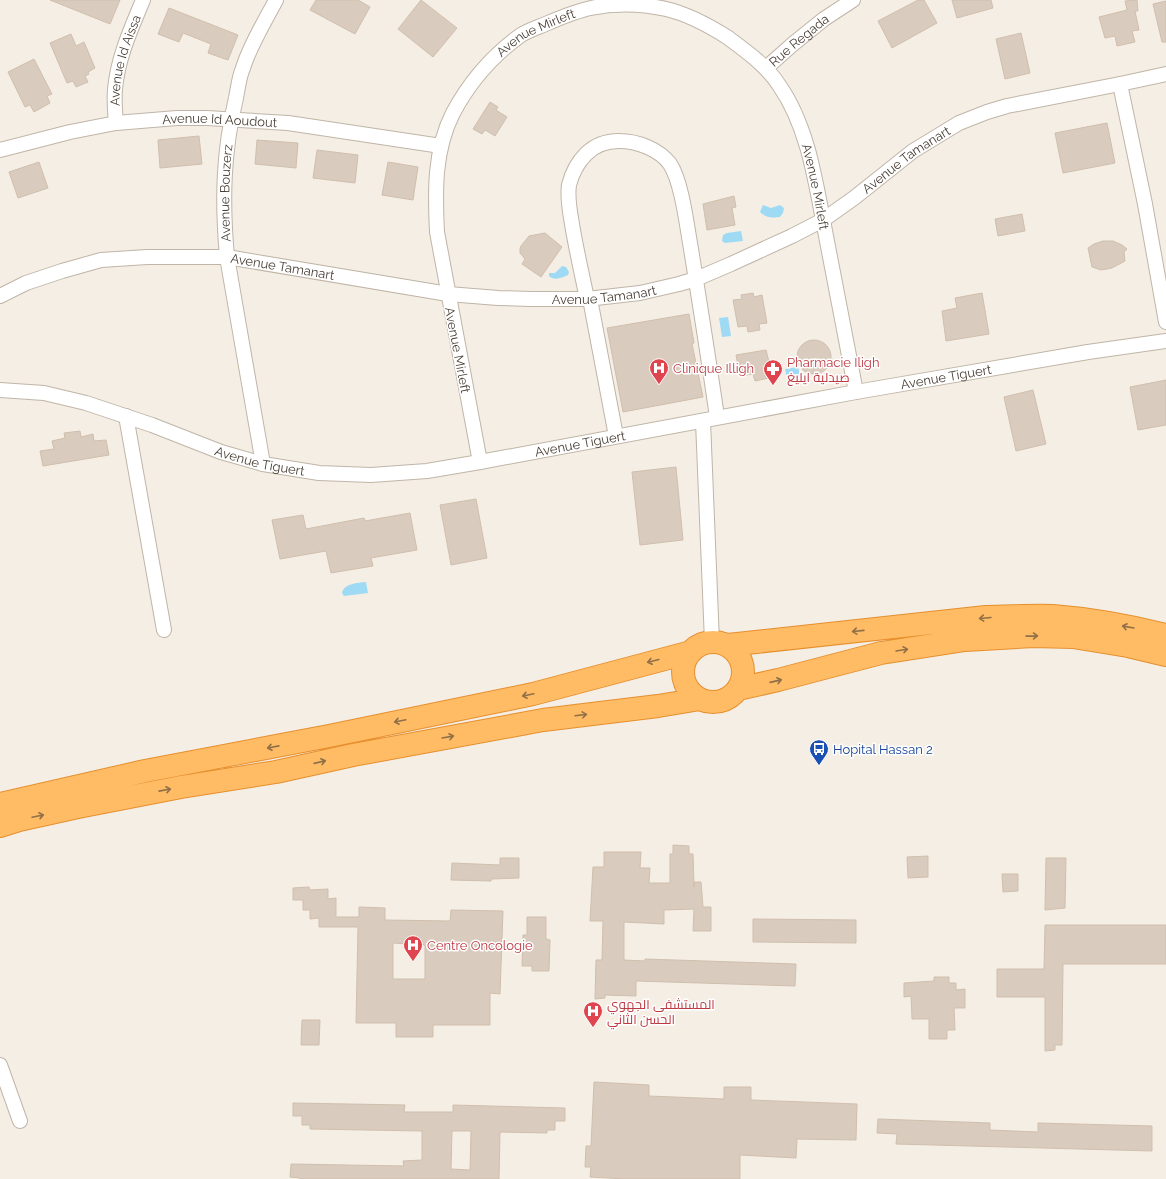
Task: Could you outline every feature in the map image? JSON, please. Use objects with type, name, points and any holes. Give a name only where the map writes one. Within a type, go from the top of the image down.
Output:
[{"type":"highway","points":[[700,700],[686,685],[684,676],[686,659],[698,646],[986,617],[1024,616],[1053,616],[1089,620],[1166,635]]},
{"type":"highway","points":[[738,689],[882,653],[965,640],[1033,636],[1073,637],[1128,646],[1166,655]]},
{"type":"highway","points":[[0,826],[19,820],[86,805],[181,787],[276,772],[353,755],[543,720],[700,700],[714,702],[723,700],[732,696],[738,689],[743,680],[744,670],[738,656],[720,644]]},
{"type":"highway","points":[[0,804],[145,771],[329,736],[533,694],[691,652]]},
{"type":"street","name":"Avenue Id Aissa","points":[[116,123],[115,90],[122,50],[143,0]]},
{"type":"street","name":"Avenue Bouzerz","points":[[264,464],[226,257],[224,190],[225,156],[230,120],[243,68],[262,25],[276,0]]},
{"type":"street","name":"Rue Regada","points":[[766,68],[824,19],[853,0]]},
{"type":"street","name":"Avenue Mirleft","points":[[480,462],[437,232],[435,197],[441,146],[452,115],[468,87],[491,62],[523,34],[567,15],[591,8],[621,4],[644,6],[667,9],[692,17],[746,50],[766,68],[780,85],[804,136],[856,392]]},
{"type":"street","name":"Avenue Tamanart","points":[[0,296],[26,283],[62,270],[101,260],[147,257],[226,257],[448,294],[531,299],[588,299],[640,292],[696,279],[792,236],[822,220],[854,198],[913,151],[959,123],[1007,106],[1166,74]]},
{"type":"street","points":[[1120,84],[1146,204],[1166,322]]},
{"type":"street","name":"Avenue Id Aoudout","points":[[0,150],[70,132],[116,123],[177,118],[207,118],[288,123],[441,146]]},
{"type":"street","points":[[616,436],[570,207],[569,186],[572,174],[581,159],[597,146],[613,141],[641,144],[658,153],[669,164],[677,179],[696,279],[717,417]]},
{"type":"street","name":"Avenue Tiguert","points":[[0,390],[44,393],[86,403],[152,425],[221,452],[264,464],[319,473],[371,475],[427,470],[480,462],[856,392],[1088,352],[1166,342]]},
{"type":"street","points":[[126,416],[164,630]]},
{"type":"street","points":[[703,421],[720,644]]},
{"type":"street","points":[[0,1065],[11,1092],[20,1121]]},
{"type":"water","points":[[763,205],[771,208],[780,205],[784,208],[783,213],[780,217],[772,217],[762,214],[760,212]]},
{"type":"water","points":[[741,231],[743,241],[725,243],[722,241],[723,235]]},
{"type":"water","points":[[562,266],[566,267],[569,272],[568,275],[556,279],[549,276],[549,273],[555,273]]},
{"type":"water","points":[[728,317],[731,336],[722,337],[719,318]]},
{"type":"water","points":[[798,367],[801,380],[788,383],[785,369]]},
{"type":"water","points":[[366,582],[368,593],[344,596],[342,593],[348,585]]},
{"type":"building","points":[[50,0],[120,0],[110,24]]},
{"type":"building","points":[[316,0],[358,0],[370,7],[355,34],[310,10]]},
{"type":"building","points":[[421,0],[457,28],[433,57],[398,29]]},
{"type":"building","points":[[918,0],[924,0],[937,23],[892,48],[878,21]]},
{"type":"building","points":[[952,0],[991,0],[993,8],[957,18]]},
{"type":"building","points":[[1137,0],[1138,11],[1135,11],[1139,30],[1132,31],[1135,42],[1117,46],[1115,36],[1105,38],[1099,17],[1127,10],[1125,1]]},
{"type":"building","points":[[1166,1],[1166,42],[1162,42],[1153,4]]},
{"type":"building","points":[[169,8],[238,35],[228,60],[208,53],[211,44],[183,33],[179,42],[158,34]]},
{"type":"building","points":[[1021,33],[1030,73],[1005,79],[996,39]]},
{"type":"building","points":[[71,34],[76,46],[84,42],[95,68],[88,72],[89,74],[85,76],[88,82],[76,87],[73,81],[67,83],[50,43]]},
{"type":"building","points":[[34,59],[52,94],[47,96],[50,103],[34,112],[30,105],[25,107],[8,72]]},
{"type":"building","points":[[490,102],[498,107],[496,110],[507,117],[495,136],[485,130],[482,134],[473,129]]},
{"type":"building","points":[[1107,123],[1115,163],[1063,173],[1055,133]]},
{"type":"building","points":[[199,136],[202,164],[160,168],[158,140]]},
{"type":"building","points":[[257,140],[298,143],[296,168],[255,164]]},
{"type":"building","points":[[317,150],[358,155],[355,183],[313,178]]},
{"type":"building","points":[[39,162],[48,188],[18,198],[9,172]]},
{"type":"building","points":[[388,162],[418,167],[413,200],[382,195]]},
{"type":"building","points":[[734,196],[736,207],[732,208],[735,225],[707,230],[703,204]]},
{"type":"building","points":[[1022,214],[1025,231],[998,236],[995,219]]},
{"type":"building","points":[[545,233],[562,247],[541,277],[522,264],[525,259],[520,253],[520,249],[529,236]]},
{"type":"building","points":[[1103,241],[1113,241],[1127,249],[1124,252],[1125,261],[1112,268],[1101,270],[1092,267],[1088,248]]},
{"type":"building","points":[[753,293],[754,297],[762,295],[767,323],[759,324],[760,330],[748,332],[747,326],[738,327],[733,300],[742,299],[741,295]]},
{"type":"building","points":[[982,293],[989,334],[946,341],[942,311],[957,308],[955,298]]},
{"type":"building","points":[[689,314],[694,343],[692,344],[703,397],[623,412],[607,328]]},
{"type":"building","points":[[811,340],[817,340],[826,345],[830,351],[830,363],[826,369],[817,374],[811,374],[802,369],[797,360],[797,354],[802,345]]},
{"type":"building","points":[[766,350],[771,370],[769,371],[769,378],[755,381],[753,374],[746,375],[746,370],[739,371],[736,355]]},
{"type":"building","points":[[1166,380],[1166,425],[1138,430],[1130,387]]},
{"type":"building","points":[[1033,390],[1046,444],[1016,451],[1004,397]]},
{"type":"building","points":[[80,431],[81,437],[93,434],[94,441],[106,440],[109,455],[43,466],[40,451],[54,449],[52,441],[65,438],[64,433]]},
{"type":"building","points":[[676,467],[683,540],[640,545],[632,472]]},
{"type":"building","points":[[476,499],[487,558],[451,565],[440,505]]},
{"type":"building","points":[[410,513],[417,550],[371,558],[373,566],[331,573],[326,551],[280,559],[272,520],[303,515],[306,529],[364,518],[365,521]]},
{"type":"building","points":[[673,845],[689,846],[689,854],[693,854],[694,887],[694,882],[701,882],[703,907],[711,907],[711,931],[693,931],[694,909],[664,910],[664,924],[624,922],[624,960],[645,961],[645,959],[796,964],[795,986],[636,981],[636,996],[605,995],[605,998],[595,999],[596,960],[602,960],[603,921],[590,921],[593,867],[604,867],[604,852],[641,852],[640,868],[650,868],[649,883],[670,883],[670,854],[673,854]]},
{"type":"building","points":[[928,856],[928,877],[908,878],[907,857]]},
{"type":"building","points":[[500,858],[519,858],[519,878],[491,879],[491,881],[451,880],[452,863],[500,865]]},
{"type":"building","points":[[1046,858],[1066,858],[1065,908],[1045,910]]},
{"type":"building","points":[[1002,874],[1018,874],[1018,891],[1003,892]]},
{"type":"building","points":[[309,887],[310,890],[328,889],[328,899],[336,898],[336,917],[359,917],[359,907],[385,908],[385,920],[450,921],[451,910],[503,911],[500,994],[490,993],[490,1025],[433,1025],[433,1037],[396,1037],[396,1023],[356,1023],[358,927],[319,927],[319,918],[310,919],[310,910],[303,910],[303,900],[293,900],[293,888]],"holes":[[[393,943],[425,945],[425,979],[393,979]]]},
{"type":"building","points":[[527,917],[546,917],[546,939],[550,940],[549,971],[532,971],[532,966],[522,966],[523,935],[527,935]]},
{"type":"building","points":[[753,919],[856,920],[856,943],[753,942]]},
{"type":"building","points":[[1045,925],[1166,925],[1166,964],[1063,964],[1062,1045],[1055,1045],[1055,1050],[1045,1051],[1045,997],[997,997],[997,969],[1044,969]]},
{"type":"building","points":[[934,977],[949,977],[949,983],[956,983],[956,990],[965,989],[965,1008],[954,1008],[955,1030],[947,1030],[947,1039],[929,1039],[929,1019],[912,1019],[911,996],[904,997],[904,983],[934,981]]},
{"type":"building","points":[[302,1020],[320,1020],[319,1045],[301,1045]]},
{"type":"building","points":[[594,1082],[649,1085],[649,1096],[724,1099],[724,1087],[751,1087],[751,1100],[857,1104],[856,1140],[797,1139],[796,1158],[740,1155],[740,1179],[626,1179],[590,1177],[591,1167],[585,1167],[586,1146],[591,1146]]},
{"type":"building","points":[[293,1103],[405,1105],[404,1112],[453,1112],[453,1105],[565,1108],[565,1121],[555,1121],[555,1130],[547,1130],[547,1133],[500,1132],[499,1179],[300,1179],[290,1177],[291,1164],[404,1166],[403,1161],[422,1160],[422,1131],[310,1129],[310,1125],[302,1125],[302,1116],[293,1116]],"holes":[[[452,1131],[471,1131],[470,1170],[451,1169]]]},
{"type":"building","points":[[878,1119],[990,1123],[990,1130],[1038,1132],[1038,1123],[1152,1126],[1152,1151],[896,1144],[897,1134],[877,1133]]},
{"type":"place","name":"Clinique Illigh","points":[[659,385]]},
{"type":"place","name":"Pharmacie Iligh صيدلية ايليغ","points":[[773,386]]},
{"type":"place","name":"Hopital Hassan 2","points":[[819,766]]},
{"type":"place","name":"Centre Oncologie","points":[[413,962]]},
{"type":"place","name":"المستشفى الجهوي الحسن الثاني","points":[[593,1028]]}]
